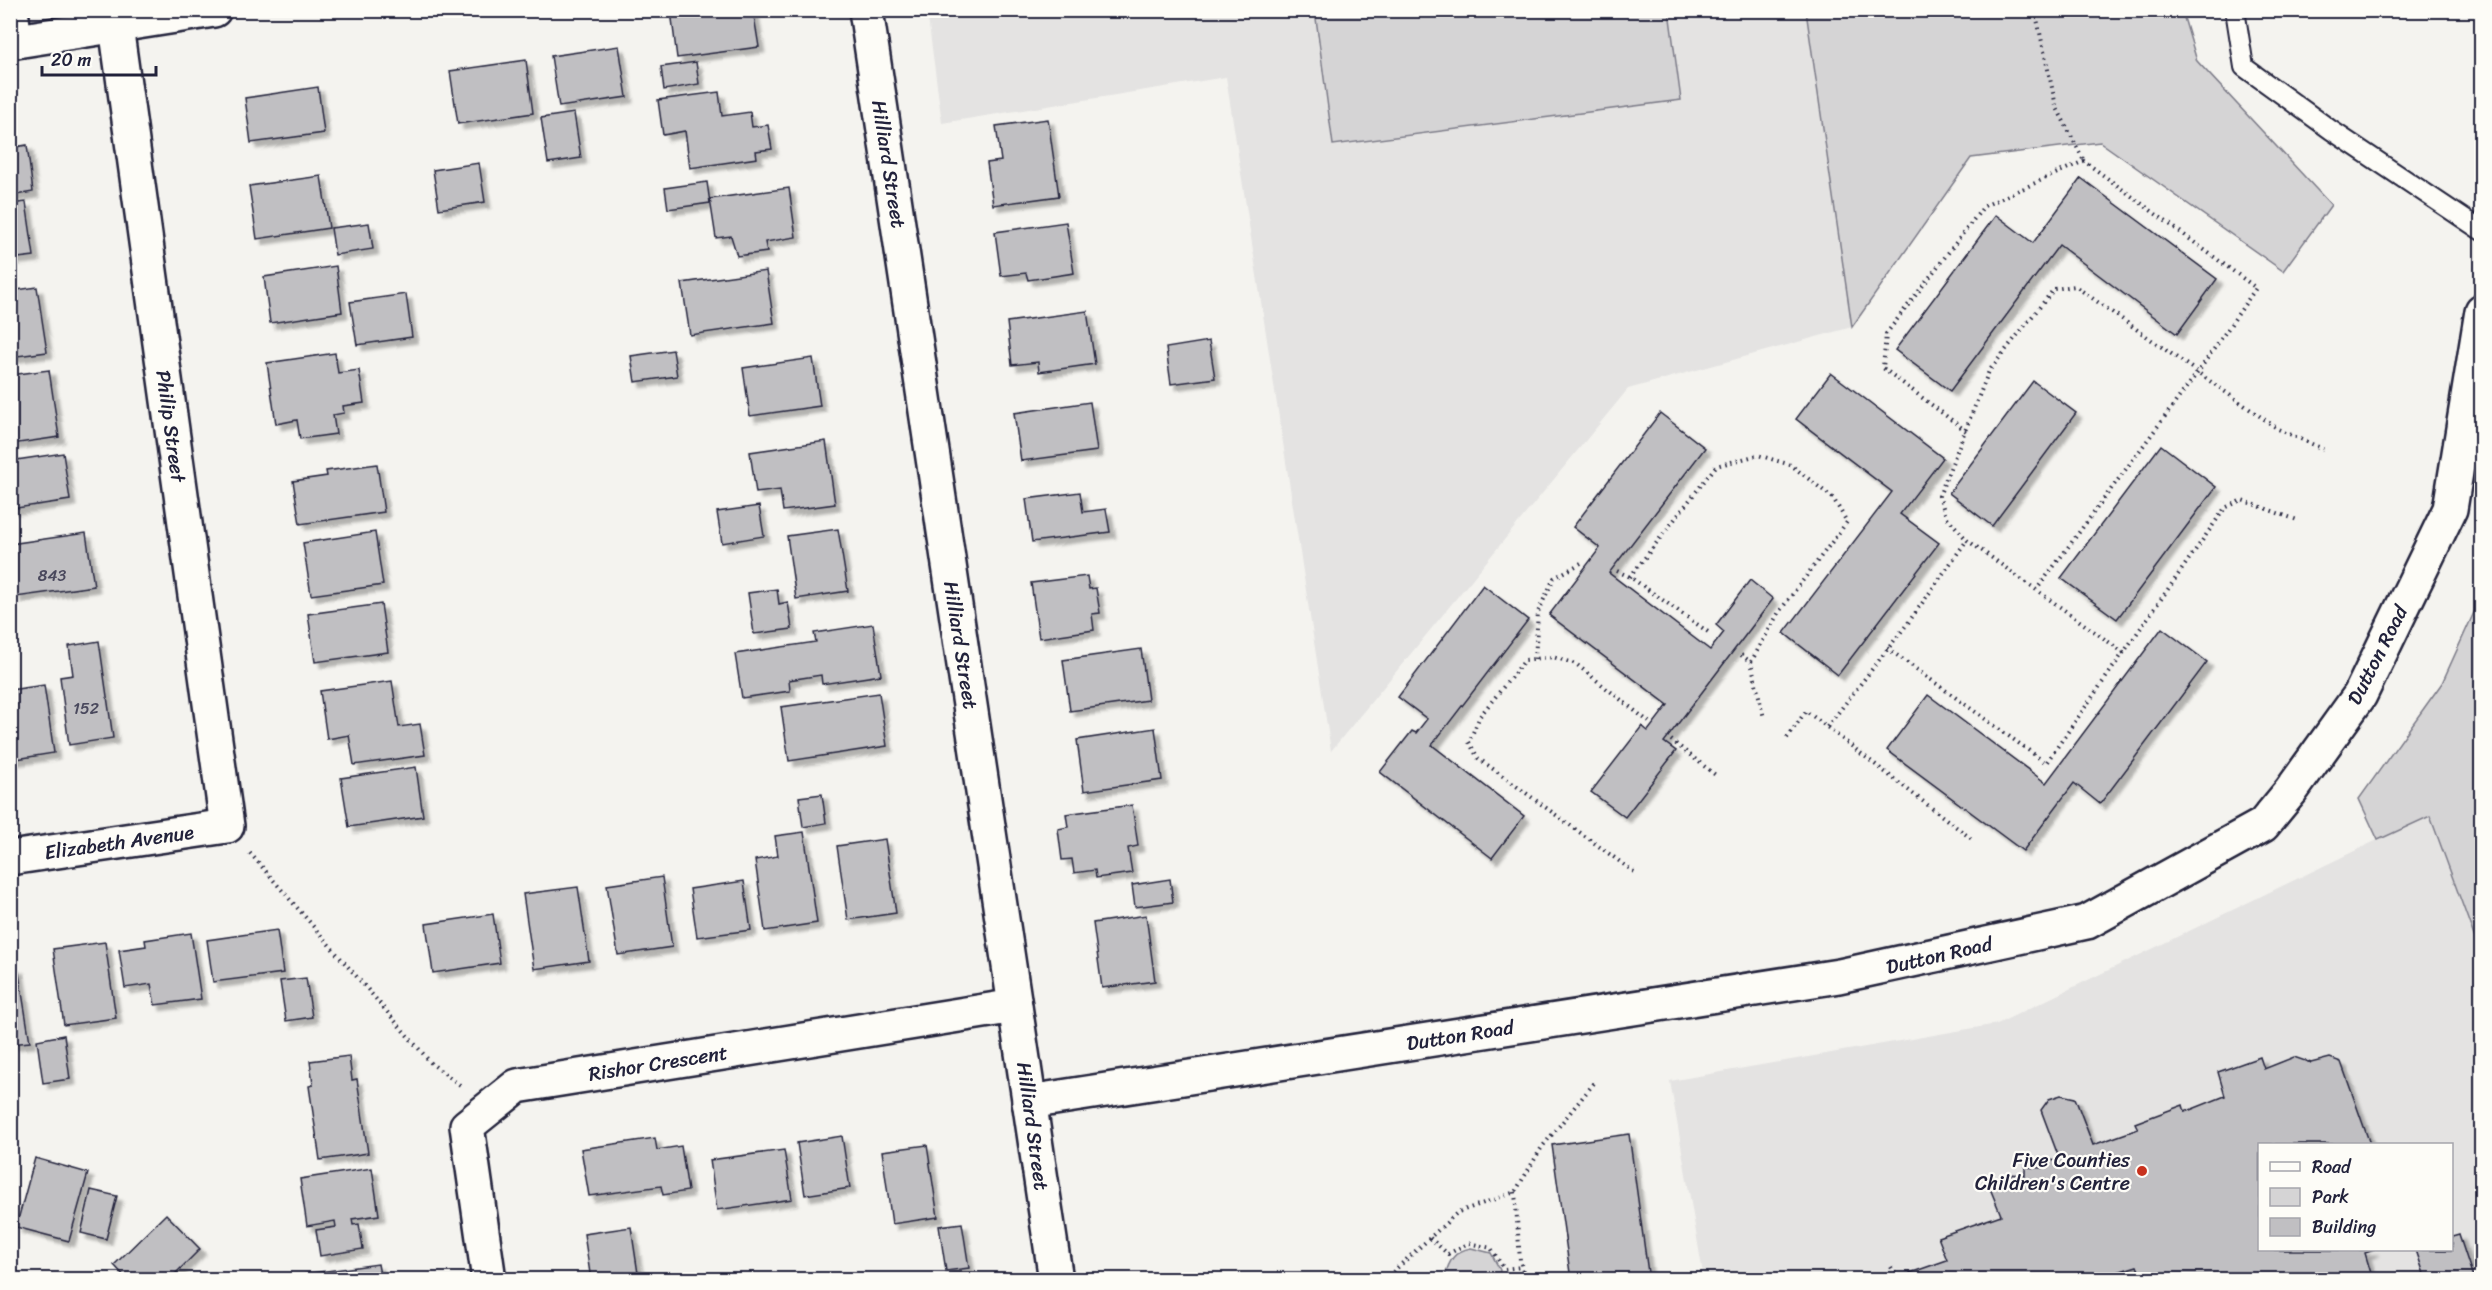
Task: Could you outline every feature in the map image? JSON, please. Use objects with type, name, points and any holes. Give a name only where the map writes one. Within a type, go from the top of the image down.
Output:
[{"type":"street","points":[[12,31],[116,26],[214,10]]},
{"type":"street","name":"Hilliard Street","points":[[866,10],[1056,1280]]},
{"type":"street","name":"Philip Street","points":[[116,26],[226,826]]},
{"type":"street","name":"Dutton Road","points":[[1029,1102],[1839,976],[2087,922],[2263,825],[2291,791],[2360,695],[2450,509],[2481,311]]},
{"type":"street","name":"Elizabeth Avenue","points":[[10,858],[226,826]]},
{"type":"street","name":"Rishor Crescent","points":[[489,1280],[467,1126],[517,1086],[1015,1006]]},
{"type":"lane","points":[[2235,10],[2244,67],[2331,130],[2481,231]]},
{"type":"path","points":[[2035,10],[2056,106],[2084,161],[2256,288],[2198,372],[2037,589]]},
{"type":"path","points":[[1966,431],[1883,368],[1886,334],[1984,207],[2084,161]]},
{"type":"path","points":[[2124,653],[1967,540],[1946,516],[1939,496],[1989,371],[2054,289],[2075,286],[2278,429],[2323,449]]},
{"type":"path","points":[[1630,577],[1716,466],[1758,455],[1791,465],[1833,498],[1848,522],[1779,612],[1751,662]]},
{"type":"path","points":[[1887,648],[2046,763],[2225,507],[2242,500],[2297,520]]},
{"type":"path","points":[[1827,727],[1967,540]]},
{"type":"path","points":[[1535,659],[1538,612],[1554,578],[1582,562]]},
{"type":"path","points":[[1617,571],[1630,577],[1712,634]]},
{"type":"path","points":[[1741,655],[1751,662],[1764,718]]},
{"type":"path","points":[[1634,872],[1478,758],[1469,741],[1480,716],[1526,660],[1553,657],[1576,664],[1649,723]]},
{"type":"path","points":[[1787,738],[1806,711],[1972,840]]},
{"type":"path","points":[[1671,740],[1718,777]]},
{"type":"path","points":[[226,826],[432,1064],[489,1107]]},
{"type":"path","points":[[1525,1280],[1515,1192],[1542,1147],[1595,1082]]},
{"type":"path","points":[[1384,1280],[1458,1212],[1515,1192]]},
{"type":"path","points":[[1430,1238],[1448,1254],[1468,1243],[1491,1248],[1504,1269],[1522,1267]]},
{"type":"path","points":[[1891,1267],[1899,1280]]},
{"type":"shaded area","points":[[927,11],[1806,11],[1852,327],[1628,389],[1331,751],[1226,77],[942,123]]},
{"type":"shaded area","points":[[2429,815],[2481,955],[2481,1279],[1704,1279],[1670,1081],[1997,1024]]},
{"type":"green space","points":[[1315,11],[1669,11],[1681,100],[1333,145]]},
{"type":"green space","points":[[1806,11],[2182,11],[2197,61],[2331,205],[2283,271],[2100,142],[1971,158],[1852,327]]},
{"type":"green space","points":[[2481,597],[2481,955],[2430,816],[2378,840],[2359,799],[2442,683]]},
{"type":"green space","points":[[1471,1248],[1491,1253],[1500,1270],[1498,1279],[1446,1279],[1451,1261],[1456,1254]]},
{"type":"building","points":[[753,10],[759,47],[677,58],[671,11]]},
{"type":"building","points":[[619,46],[627,97],[559,107],[551,56]]},
{"type":"building","points":[[526,60],[533,113],[458,124],[450,71]]},
{"type":"building","points":[[696,62],[699,84],[664,90],[661,67]]},
{"type":"building","points":[[318,87],[324,133],[251,143],[245,98]]},
{"type":"building","points":[[719,92],[722,116],[750,112],[752,127],[768,125],[772,149],[756,151],[757,158],[690,168],[685,131],[663,135],[658,100]]},
{"type":"building","points":[[574,113],[581,158],[548,163],[541,118]]},
{"type":"building","points":[[1048,119],[1059,196],[993,205],[987,163],[1001,161],[996,126]]},
{"type":"building","points":[[27,145],[33,192],[10,196],[10,148]]},
{"type":"building","points":[[479,163],[485,202],[439,209],[433,170]]},
{"type":"building","points":[[321,176],[329,228],[257,239],[249,186]]},
{"type":"building","points":[[2081,178],[2217,279],[2177,334],[2059,245],[1950,391],[1895,350],[1996,215],[2033,243]]},
{"type":"building","points":[[707,182],[710,203],[668,209],[665,188]]},
{"type":"building","points":[[789,188],[796,237],[765,242],[767,252],[737,256],[731,236],[716,238],[710,199]]},
{"type":"building","points":[[26,202],[34,256],[10,259],[10,204]]},
{"type":"building","points":[[1066,222],[1074,273],[1028,280],[1026,273],[1001,276],[995,232]]},
{"type":"building","points":[[369,223],[373,249],[335,255],[331,228]]},
{"type":"building","points":[[336,266],[342,312],[270,323],[264,277]]},
{"type":"building","points":[[766,271],[774,323],[690,335],[682,283]]},
{"type":"building","points":[[37,287],[47,352],[10,357],[10,291]]},
{"type":"building","points":[[406,294],[412,337],[357,345],[350,302]]},
{"type":"building","points":[[1087,311],[1095,364],[1039,372],[1038,362],[1012,365],[1007,322]]},
{"type":"building","points":[[1209,341],[1215,378],[1171,384],[1166,348]]},
{"type":"building","points":[[673,350],[677,376],[635,382],[631,356]]},
{"type":"building","points":[[335,353],[338,373],[359,370],[364,403],[343,406],[344,413],[333,415],[336,434],[300,439],[297,420],[276,424],[267,363]]},
{"type":"building","points":[[813,358],[820,406],[750,416],[743,368]]},
{"type":"building","points":[[49,370],[59,437],[12,444],[10,375]]},
{"type":"building","points":[[1831,373],[1943,458],[1900,514],[1939,543],[1838,675],[1784,633],[1892,492],[1796,419]]},
{"type":"building","points":[[2033,381],[2076,413],[1992,526],[1949,493]]},
{"type":"building","points":[[1090,402],[1097,451],[1021,461],[1014,413]]},
{"type":"building","points":[[1660,413],[1705,448],[1609,573],[1710,650],[1724,632],[1716,625],[1750,580],[1773,599],[1664,742],[1676,751],[1625,817],[1591,792],[1642,726],[1648,731],[1668,705],[1549,615],[1600,548],[1573,527]]},
{"type":"building","points":[[826,441],[835,504],[783,511],[780,490],[756,493],[750,452]]},
{"type":"building","points":[[2161,445],[2216,487],[2117,619],[2061,578]]},
{"type":"building","points":[[63,453],[70,500],[10,509],[10,461]]},
{"type":"building","points":[[377,464],[384,512],[300,524],[293,481],[327,476],[326,471]]},
{"type":"building","points":[[1080,492],[1083,512],[1106,509],[1110,532],[1032,542],[1026,499]]},
{"type":"building","points":[[759,506],[764,536],[722,543],[717,512]]},
{"type":"building","points":[[838,529],[848,591],[796,599],[787,536]]},
{"type":"building","points":[[375,532],[383,585],[311,595],[303,543]]},
{"type":"building","points":[[86,533],[94,586],[16,597],[10,564],[10,544]]},
{"type":"building","points":[[1087,576],[1089,589],[1096,588],[1100,613],[1092,614],[1094,630],[1039,638],[1031,583]]},
{"type":"building","points":[[1483,585],[1528,620],[1432,745],[1524,816],[1492,858],[1380,772],[1412,731],[1416,733],[1427,719],[1398,697]]},
{"type":"building","points":[[777,589],[779,604],[788,602],[792,629],[754,634],[748,593]]},
{"type":"building","points":[[381,604],[388,652],[315,662],[308,614]]},
{"type":"building","points":[[873,624],[881,675],[822,684],[821,675],[789,680],[790,691],[742,698],[735,654],[816,642],[814,633]]},
{"type":"building","points":[[2162,628],[2207,662],[2100,804],[2074,783],[2023,851],[1887,750],[1928,695],[2046,783]]},
{"type":"building","points":[[99,641],[113,738],[69,745],[60,677],[73,675],[69,646]]},
{"type":"building","points":[[1141,649],[1148,700],[1070,711],[1063,660]]},
{"type":"building","points":[[392,681],[399,727],[420,724],[425,755],[354,765],[349,735],[327,739],[320,691]]},
{"type":"building","points":[[44,685],[54,753],[10,760],[10,690]]},
{"type":"building","points":[[879,693],[887,746],[789,761],[781,707]]},
{"type":"building","points":[[1155,728],[1162,780],[1084,791],[1077,740]]},
{"type":"building","points":[[416,767],[423,816],[349,827],[341,778]]},
{"type":"building","points":[[822,794],[826,823],[803,827],[799,797]]},
{"type":"building","points":[[1132,805],[1138,846],[1128,848],[1132,873],[1096,878],[1095,870],[1074,873],[1072,859],[1062,860],[1058,829],[1068,827],[1066,814]]},
{"type":"building","points":[[804,832],[817,923],[765,931],[755,860],[778,856],[775,836]]},
{"type":"building","points":[[885,839],[896,913],[848,920],[837,846]]},
{"type":"building","points":[[662,877],[672,947],[618,955],[607,885]]},
{"type":"building","points":[[1170,879],[1173,902],[1135,907],[1132,885]]},
{"type":"building","points":[[744,881],[751,930],[697,937],[690,889]]},
{"type":"building","points":[[578,887],[589,961],[534,969],[523,894]]},
{"type":"building","points":[[493,914],[500,963],[433,973],[426,924]]},
{"type":"building","points":[[1146,915],[1155,981],[1102,988],[1093,923]]},
{"type":"building","points":[[277,930],[283,973],[213,982],[207,940]]},
{"type":"building","points":[[191,933],[201,999],[155,1005],[151,984],[125,988],[119,950],[146,946],[145,940]]},
{"type":"building","points":[[105,942],[116,1018],[64,1025],[53,949]]},
{"type":"building","points":[[18,968],[30,1042],[10,1044],[10,969]]},
{"type":"building","points":[[306,978],[312,1017],[286,1021],[280,981]]},
{"type":"building","points":[[64,1035],[70,1079],[43,1083],[37,1040]]},
{"type":"building","points":[[349,1056],[352,1080],[357,1079],[368,1153],[320,1160],[309,1086],[313,1085],[310,1061]]},
{"type":"building","name":"Five Counties Children's Centre","points":[[2260,1057],[2264,1069],[2294,1057],[2311,1063],[2330,1058],[2341,1062],[2370,1143],[2258,1143],[2258,1251],[2371,1251],[2365,1253],[2373,1280],[2143,1280],[2137,1266],[2104,1276],[2105,1280],[1912,1280],[1910,1273],[1947,1260],[1938,1237],[2001,1215],[1989,1186],[1990,1180],[2007,1181],[2007,1174],[2025,1175],[2025,1167],[2042,1168],[2042,1159],[2057,1161],[2059,1158],[2041,1110],[2049,1099],[2061,1095],[2075,1098],[2093,1145],[2138,1129],[2135,1123],[2183,1105],[2185,1112],[2225,1096],[2218,1072]]},
{"type":"building","points":[[1629,1134],[1649,1280],[1571,1280],[1552,1145]]},
{"type":"building","points":[[842,1136],[850,1188],[805,1195],[797,1143]]},
{"type":"building","points":[[655,1138],[657,1150],[681,1146],[688,1191],[663,1195],[661,1186],[589,1196],[581,1149]]},
{"type":"building","points":[[927,1145],[938,1217],[892,1224],[882,1151]]},
{"type":"building","points":[[784,1150],[792,1199],[717,1210],[710,1160]]},
{"type":"building","points":[[35,1158],[88,1173],[69,1241],[16,1227]]},
{"type":"building","points":[[372,1168],[379,1215],[352,1219],[353,1225],[359,1224],[363,1249],[320,1256],[316,1230],[336,1227],[335,1221],[307,1226],[300,1179]]},
{"type":"building","points":[[91,1190],[117,1196],[106,1239],[81,1233]]},
{"type":"building","points":[[166,1214],[200,1249],[169,1280],[128,1280],[114,1265]]},
{"type":"building","points":[[962,1223],[969,1268],[946,1271],[939,1226]]},
{"type":"building","points":[[631,1227],[639,1280],[591,1280],[584,1234]]},
{"type":"building","points":[[2459,1235],[2473,1277],[2465,1280],[2426,1280],[2416,1251],[2453,1251],[2453,1237]]},
{"type":"building","points":[[378,1264],[381,1280],[306,1280],[305,1274]]},
{"type":"place","name":"Five Counties Children's Centre","points":[[2142,1171]]}]
